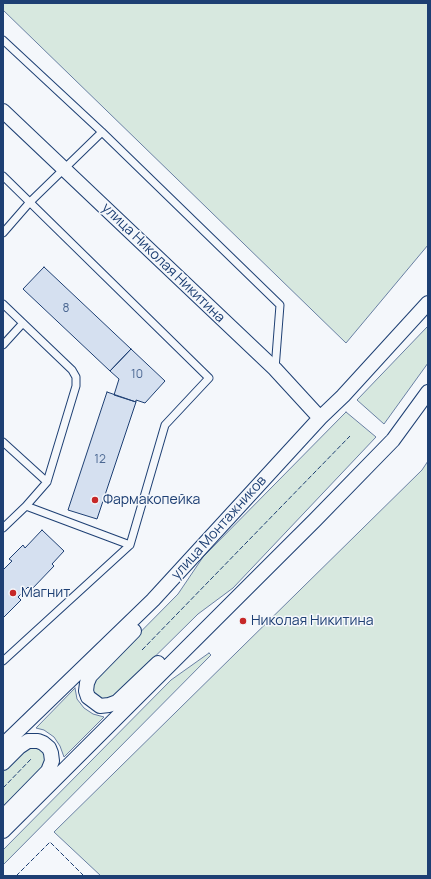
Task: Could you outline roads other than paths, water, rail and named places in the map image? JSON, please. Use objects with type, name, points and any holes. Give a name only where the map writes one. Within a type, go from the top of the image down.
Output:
[{"type":"street","name":"улица Николая Никитина","points":[[3,111],[275,369],[320,418]]},
{"type":"street","name":"улица Монтажников","points":[[3,745],[153,600],[428,303]]},
{"type":"street","points":[[3,831],[315,520],[393,440],[428,392]]},
{"type":"street","points":[[153,600],[134,630],[90,676],[86,691],[88,697],[100,706],[117,702],[173,649],[206,628]]},
{"type":"street","points":[[3,763],[19,747],[28,741],[38,741],[44,743],[49,748],[52,761],[48,771],[3,817]]},
{"type":"lane","points":[[3,40],[102,132],[280,305],[275,369]]},
{"type":"lane","points":[[3,232],[30,202],[102,132]]},
{"type":"lane","points":[[3,176],[209,378],[165,425],[130,544],[3,661]]},
{"type":"lane","points":[[3,304],[72,370],[76,377],[76,386],[47,482],[26,506],[3,528]]},
{"type":"lane","points":[[3,345],[23,323]]},
{"type":"lane","points":[[3,442],[47,482]]},
{"type":"lane","points":[[26,506],[130,544]]},
{"type":"place","name":"Фармакопейка","points":[[95,500]]},
{"type":"place","name":"Магнит","points":[[13,593]]},
{"type":"place","name":"Николая Никитина","points":[[243,621]]}]
